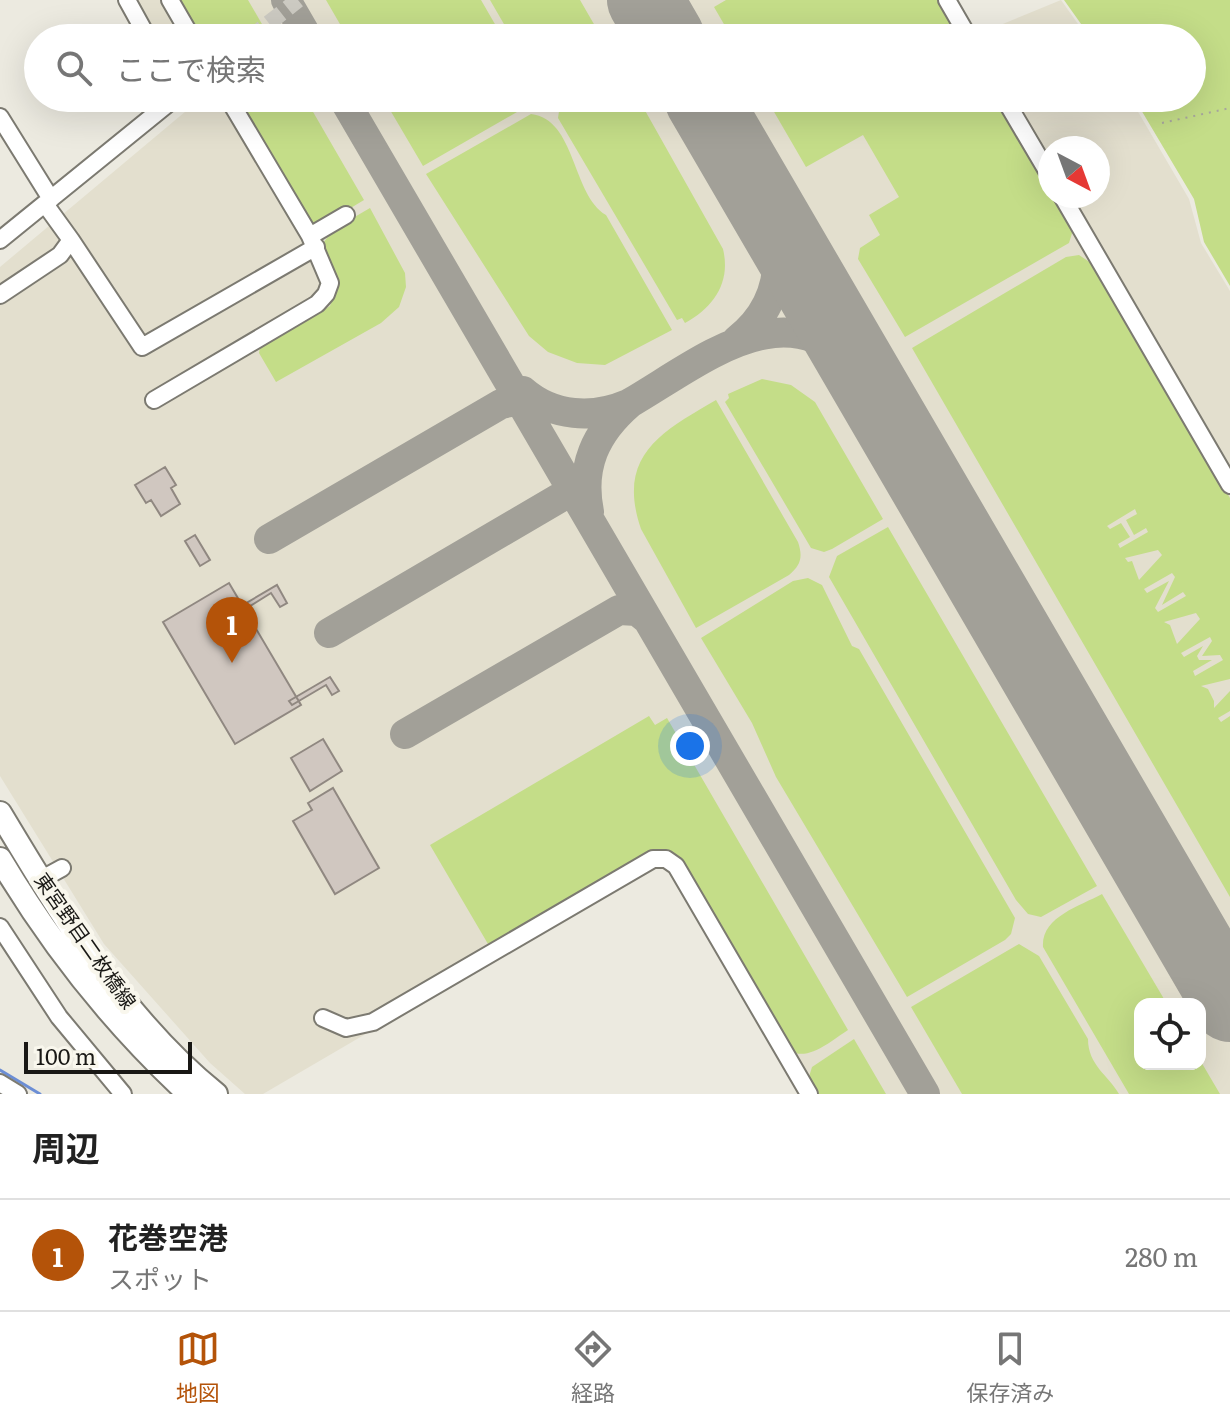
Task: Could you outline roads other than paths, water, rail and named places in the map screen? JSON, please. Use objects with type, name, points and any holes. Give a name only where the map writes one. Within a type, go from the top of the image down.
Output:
[{"type":"main road","name":"東宮野目二枚橋線","points":[[0,813],[40,880],[107,978],[146,1024],[216,1094]]},
{"type":"main road","name":"東宮野目二枚橋線","points":[[0,859],[87,988],[126,1035],[189,1094]]},
{"type":"street","points":[[127,0],[140,24]]},
{"type":"street","points":[[170,0],[184,24]]},
{"type":"street","points":[[947,0],[961,24]]},
{"type":"street","points":[[0,240],[158,112]]},
{"type":"street","points":[[154,400],[317,304],[330,283],[313,242],[236,112]]},
{"type":"street","points":[[1012,112],[1038,156]]},
{"type":"street","points":[[0,117],[71,240],[142,347],[313,242],[346,215]]},
{"type":"street","points":[[1069,208],[1230,485]]},
{"type":"street","points":[[0,295],[60,255],[71,240]]},
{"type":"street","points":[[323,1018],[346,1028],[373,1022],[653,859],[666,859],[676,866],[809,1094]]},
{"type":"street","points":[[40,880],[62,868]]},
{"type":"street","points":[[0,927],[59,1017],[123,1094]]},
{"type":"street","points":[[0,1083],[18,1094]]},
{"type":"waterway","points":[[0,1070],[40,1094]]},
{"type":"tunnel","points":[[268,24],[298,0]]},
{"type":"place","name":"花巻空港","points":[[232,663]]}]
